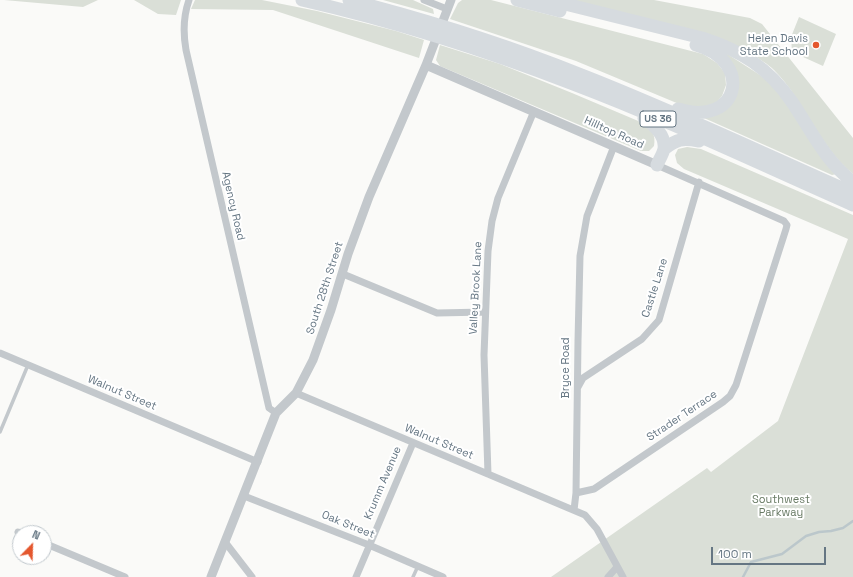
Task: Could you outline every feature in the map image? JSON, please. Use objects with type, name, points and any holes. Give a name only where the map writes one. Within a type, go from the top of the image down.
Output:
[{"type":"highway","name":"US 36","points":[[302,0],[415,24]]},
{"type":"highway","name":"US 36","points":[[349,0],[415,24],[578,73],[716,145],[853,205]]},
{"type":"highway","points":[[517,0],[699,46],[720,57],[730,69],[733,78],[731,94],[728,100],[719,108],[709,112],[686,112],[635,103]]},
{"type":"highway","points":[[549,0],[702,38],[738,52],[753,61],[775,81],[793,103],[820,148],[853,182]]},
{"type":"highway","name":"US 36","points":[[635,103],[853,193]]},
{"type":"highway","points":[[635,103],[659,131],[664,149]]},
{"type":"highway","points":[[657,164],[664,149],[679,140],[689,140],[716,145]]},
{"type":"street","points":[[424,0],[447,9]]},
{"type":"street","name":"South 28th Street","points":[[211,577],[276,414],[296,394],[313,360],[343,274],[348,254],[369,197],[426,65],[451,0]]},
{"type":"street","name":"Agency Road","points":[[188,3],[183,34],[186,50],[267,400],[269,408],[276,414]]},
{"type":"street","name":"Hilltop Road","points":[[426,65],[699,182],[784,221],[787,225],[786,229]]},
{"type":"street","name":"Valley Brook Lane","points":[[488,474],[484,355],[488,251],[498,198],[534,111]]},
{"type":"street","name":"Bryce Road","points":[[574,510],[576,493],[580,256],[587,216],[614,146]]},
{"type":"street","name":"Castle Lane","points":[[578,389],[583,378],[642,339],[659,320],[699,182]]},
{"type":"street","name":"Strader Terrace","points":[[576,493],[594,489],[730,396],[736,384],[786,229]]},
{"type":"street","points":[[343,274],[437,313],[485,312]]},
{"type":"street","name":"Walnut Street","points":[[0,353],[258,462]]},
{"type":"street","name":"Walnut Street","points":[[296,394],[574,510]]},
{"type":"street","name":"Krumm Avenue","points":[[356,577],[413,443]]},
{"type":"street","name":"Oak Street","points":[[244,496],[369,545],[443,577]]},
{"type":"street","points":[[574,510],[585,515],[591,521],[624,577]]},
{"type":"street","points":[[225,542],[252,577]]},
{"type":"street","points":[[52,546],[125,577]]},
{"type":"street","points":[[608,577],[617,567]]},
{"type":"lane","points":[[0,432],[28,365]]},
{"type":"lane","points":[[413,577],[418,566]]},
{"type":"green space","points":[[4,0],[98,0],[83,7]]},
{"type":"green space","points":[[134,0],[181,0],[176,15],[158,14]]},
{"type":"green space","points":[[195,0],[262,0],[317,11],[396,31],[424,40],[419,58],[273,10],[191,9]]},
{"type":"green space","points":[[383,0],[413,0],[433,9],[434,14]]},
{"type":"green space","points":[[462,0],[491,0],[703,54],[717,63],[725,73],[726,85],[722,96],[716,103],[696,109],[679,104],[576,61],[450,19],[458,3]]},
{"type":"green space","points":[[572,0],[654,0],[750,18],[762,24],[853,138],[853,174],[841,163],[821,137],[795,95],[785,82],[772,68],[752,54]]},
{"type":"green space","points":[[799,17],[836,34],[823,66],[792,52],[791,37]]},
{"type":"green space","points":[[440,45],[500,64],[643,123],[653,133],[654,146],[649,151],[641,151],[440,66],[436,60]]},
{"type":"green space","points":[[721,50],[760,75],[780,92],[837,174],[832,175],[704,118],[714,116],[734,98],[739,85],[736,71]]},
{"type":"green space","name":"Southwest Parkway","points":[[687,147],[701,149],[853,215],[853,577],[551,577],[707,468],[711,472],[778,421],[848,239],[684,169],[677,163],[675,155],[678,149]]},
{"type":"waterway","points":[[743,577],[751,562],[782,554],[806,536],[843,528],[853,521]]},
{"type":"place","name":"Helen Davis State School","points":[[816,45]]}]
